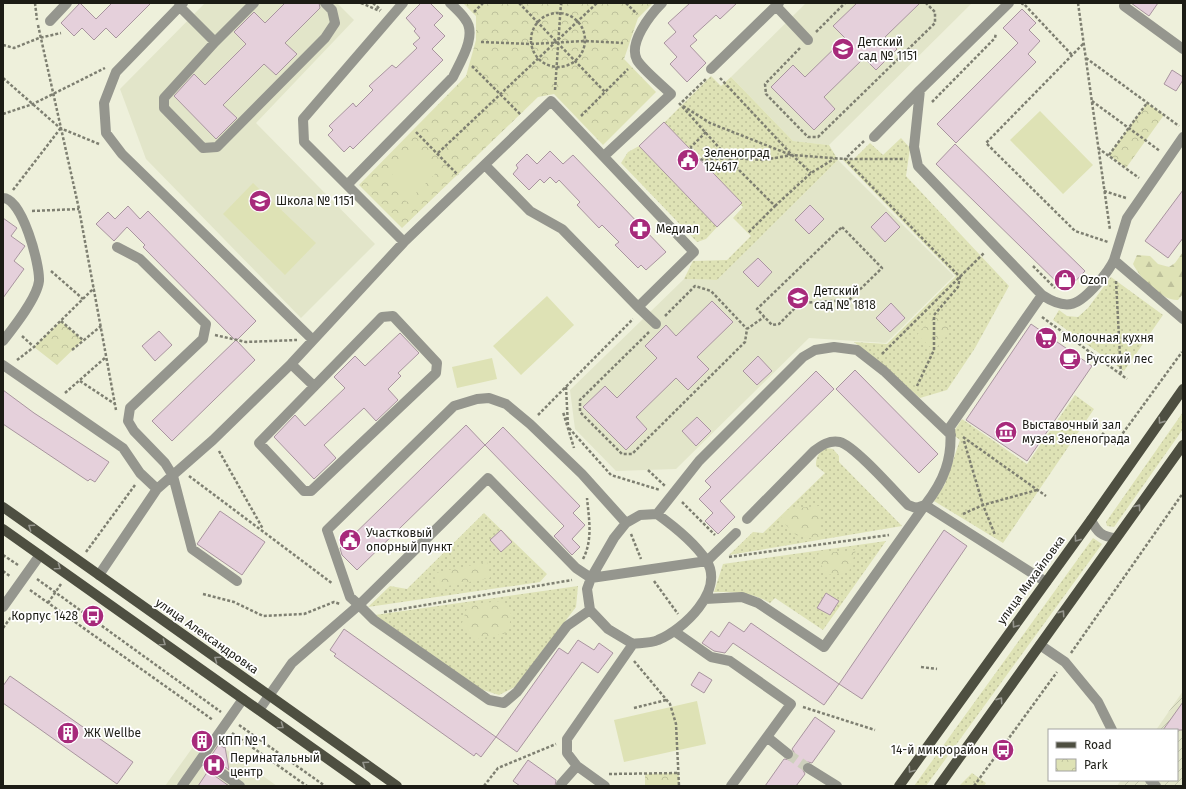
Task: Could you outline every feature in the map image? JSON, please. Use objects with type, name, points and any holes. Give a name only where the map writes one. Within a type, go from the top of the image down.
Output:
[{"type":"main road","name":"улица Михайловка","points":[[899,786],[1091,520],[1183,389]]},
{"type":"main road","points":[[939,786],[1183,445]]},
{"type":"main road","name":"улица Александровка","points":[[3,507],[397,786]]},
{"type":"main road","points":[[3,529],[366,786]]},
{"type":"street","points":[[50,21],[67,3]]},
{"type":"street","points":[[254,3],[215,42],[164,98],[164,108],[203,148],[217,147],[325,38],[335,23],[332,10],[325,3]]},
{"type":"street","points":[[403,3],[303,119],[304,142],[348,184],[404,242]]},
{"type":"street","points":[[348,184],[408,124],[452,77],[463,58],[468,42],[469,29],[466,20],[450,3]]},
{"type":"street","points":[[604,156],[671,94],[637,60],[635,43],[651,14],[662,3]]},
{"type":"street","points":[[713,70],[777,4],[808,40]]},
{"type":"street","points":[[215,42],[181,5],[116,72],[104,103],[106,133],[122,154],[313,340]]},
{"type":"street","points":[[874,137],[920,90],[1014,6]]},
{"type":"street","points":[[1124,6],[1183,49]]},
{"type":"street","points":[[920,90],[914,147],[918,166],[1042,295],[1051,301],[1070,305],[1085,299],[1111,269],[1127,218],[1183,137]]},
{"type":"street","points":[[99,576],[157,489],[213,440],[291,364],[404,242],[551,101],[694,252],[638,307]]},
{"type":"street","points":[[484,165],[530,210],[562,229],[656,324]]},
{"type":"street","points":[[3,341],[29,304],[39,281],[35,258],[26,224],[19,212],[5,198]]},
{"type":"street","points":[[117,247],[140,259],[206,324],[204,339],[130,408],[128,421],[134,431],[176,473],[192,549],[237,581]]},
{"type":"street","points":[[1114,260],[1183,319]]},
{"type":"street","points":[[705,599],[742,597],[758,603],[824,647],[938,489],[946,469],[952,444],[950,427],[1042,295]]},
{"type":"street","points":[[393,316],[437,363],[436,373],[311,491],[304,491],[259,443],[314,386],[382,318],[393,316]]},
{"type":"street","points":[[657,514],[674,494],[698,461],[803,357],[815,350],[834,347],[857,350],[912,397],[951,435]]},
{"type":"street","points":[[291,364],[314,386]]},
{"type":"street","points":[[5,367],[123,448],[140,473],[157,489]]},
{"type":"street","points":[[590,610],[567,626],[517,692],[504,703],[489,700],[367,613],[356,607],[350,597],[327,530],[454,406],[477,399],[489,398],[506,404],[530,424],[582,474],[626,523]]},
{"type":"street","points":[[747,519],[814,451],[825,443],[835,442],[842,443],[856,453],[908,505],[916,508],[925,505]]},
{"type":"street","points":[[259,710],[292,663],[356,607],[488,478],[576,568],[591,578],[707,561],[736,533]]},
{"type":"street","points":[[925,505],[1046,582]]},
{"type":"street","points":[[657,514],[679,530],[707,561],[711,573],[710,586],[705,599],[685,624],[657,641],[633,644],[608,629],[590,610],[587,589],[591,578],[614,538],[626,523],[640,515],[657,514]]},
{"type":"street","points":[[1091,520],[1096,530],[1106,537],[1116,538]]},
{"type":"street","points":[[3,607],[40,555]]},
{"type":"street","points":[[674,631],[711,657],[730,661],[791,704],[731,786]]},
{"type":"street","points":[[605,786],[577,766],[567,754],[567,739],[633,644]]},
{"type":"street","points":[[1040,645],[1065,662],[1098,702],[1112,729]]},
{"type":"street","points":[[182,786],[243,699]]},
{"type":"street","points":[[767,737],[788,754]]},
{"type":"street","points":[[202,759],[240,786]]},
{"type":"street","points":[[561,784],[577,766]]},
{"type":"street","points":[[808,768],[837,786]]},
{"type":"path","points":[[35,3],[39,38],[79,209],[116,412]]},
{"type":"path","points":[[361,3],[382,12],[373,3]]},
{"type":"path","points":[[519,3],[539,21],[605,92]]},
{"type":"path","points":[[554,105],[561,3]]},
{"type":"path","points":[[438,153],[539,60],[597,3]]},
{"type":"path","points":[[845,3],[765,84],[766,94],[808,137],[818,136],[935,23],[935,12],[926,3]]},
{"type":"path","points":[[1014,6],[1023,3],[1072,55]]},
{"type":"path","points":[[1078,3],[1084,44],[1092,101],[1098,148],[1112,243],[1075,231],[986,143],[1084,44]]},
{"type":"path","points":[[560,14],[572,18],[577,22],[582,28],[585,41],[581,54],[576,61],[567,66],[557,68],[539,60],[531,44],[534,28],[539,21],[545,17],[560,14]]},
{"type":"path","points":[[931,109],[932,102],[995,38],[998,27]]},
{"type":"path","points":[[3,45],[14,48],[39,38],[61,33]]},
{"type":"path","points":[[468,42],[531,44],[585,41],[635,43]]},
{"type":"path","points":[[463,58],[528,122]]},
{"type":"path","points":[[1086,58],[1183,128]]},
{"type":"path","points":[[573,124],[637,60]]},
{"type":"path","points":[[3,114],[33,104],[53,95],[107,67]]},
{"type":"path","points":[[680,104],[713,70],[792,155],[812,173]]},
{"type":"path","points":[[3,78],[60,128],[101,145]]},
{"type":"path","points":[[671,94],[728,158],[775,206]]},
{"type":"path","points":[[1092,101],[1169,157]]},
{"type":"path","points":[[1109,156],[1147,103]]},
{"type":"path","points":[[680,104],[710,123],[792,155]]},
{"type":"path","points":[[408,124],[438,153],[465,183]]},
{"type":"path","points":[[5,198],[60,128]]},
{"type":"path","points":[[706,132],[691,147],[692,157],[704,160],[728,158],[763,160],[792,155],[845,159],[917,159]]},
{"type":"path","points":[[845,159],[868,137],[874,137]]},
{"type":"path","points":[[1098,148],[1149,186]]},
{"type":"path","points":[[748,233],[775,206],[812,173],[835,158]]},
{"type":"path","points":[[845,159],[960,277]]},
{"type":"path","points":[[1104,190],[1138,202]]},
{"type":"path","points":[[19,212],[79,209]]},
{"type":"path","points":[[842,227],[882,268],[850,300],[800,304],[779,324],[772,325],[764,317],[757,309],[842,227]]},
{"type":"path","points":[[873,363],[993,245]]},
{"type":"path","points":[[35,258],[83,299]]},
{"type":"path","points":[[1114,260],[1121,375]]},
{"type":"path","points":[[1030,262],[1057,289]]},
{"type":"path","points":[[912,397],[934,350],[934,315],[958,287],[960,277]]},
{"type":"path","points":[[747,329],[711,292],[695,286],[580,400],[580,412],[622,454],[632,454],[745,342],[747,329],[764,317]]},
{"type":"path","points":[[5,367],[61,321],[94,288]]},
{"type":"path","points":[[530,424],[633,320],[638,307]]},
{"type":"path","points":[[1032,310],[1127,379]]},
{"type":"path","points":[[61,321],[83,340]]},
{"type":"path","points":[[72,350],[101,325]]},
{"type":"path","points":[[205,332],[246,342],[313,340]]},
{"type":"path","points":[[1102,433],[1115,444],[1182,352]]},
{"type":"path","points":[[54,401],[80,381],[107,356]]},
{"type":"path","points":[[80,381],[115,405]]},
{"type":"path","points":[[566,387],[568,426]]},
{"type":"path","points":[[576,453],[564,412],[568,426],[577,439],[611,475],[674,494]]},
{"type":"path","points":[[1004,555],[983,505],[962,436],[1046,496]]},
{"type":"path","points":[[213,440],[264,531]]},
{"type":"path","points":[[648,470],[716,535]]},
{"type":"path","points":[[176,473],[264,531],[350,597]]},
{"type":"path","points":[[90,546],[135,485],[132,478]]},
{"type":"path","points":[[956,525],[963,513],[983,505],[1038,490]]},
{"type":"path","points":[[974,786],[1065,662],[1183,493]]},
{"type":"path","points":[[564,581],[576,568],[587,551],[590,530],[586,494]]},
{"type":"path","points":[[727,558],[907,532]]},
{"type":"path","points":[[3,555],[326,786]]},
{"type":"path","points":[[3,571],[307,786]]},
{"type":"path","points":[[367,613],[385,612],[564,581],[591,578]]},
{"type":"path","points":[[203,594],[234,602],[263,616],[304,614],[334,602],[356,607]]},
{"type":"path","points":[[628,653],[670,704],[676,724],[676,760],[679,773],[679,786]]},
{"type":"path","points":[[921,668],[937,669]]},
{"type":"path","points":[[634,708],[666,700]]},
{"type":"path","points":[[791,704],[875,730]]},
{"type":"path","points":[[484,786],[498,768],[567,739]]},
{"type":"path","points":[[588,774],[679,773]]},
{"type":"shaded area","name":"Школа № 1151","points":[[205,3],[337,3],[354,20],[256,123],[375,244],[301,318],[146,159],[120,89]]},
{"type":"shaded area","name":"Детский сад № 1151","points":[[806,3],[972,3],[829,145],[793,141],[731,77]]},
{"type":"shaded area","name":"Детский сад № 1818","points":[[838,160],[954,276],[886,343],[809,338],[676,469],[616,471],[575,429],[570,390],[684,279],[717,280]]},
{"type":"shaded area","points":[[1183,691],[1183,786],[1117,786],[1120,781],[1178,781],[1178,729],[1157,729]]},
{"type":"shaded area","name":"Перинатальный центр","points":[[203,733],[277,786],[165,786]]},
{"type":"green space","points":[[463,3],[653,3],[638,18],[624,59],[656,92],[603,145],[554,94],[538,97],[402,228],[359,185],[466,76],[476,40],[476,16]]},
{"type":"green space","points":[[711,76],[721,86],[731,77],[793,141],[829,145],[838,160],[717,280],[684,279],[693,261],[727,260],[751,236],[733,218],[743,207],[702,166],[706,162],[691,146],[686,150],[662,125]]},
{"type":"green space","points":[[1147,103],[1164,115],[1126,168],[1109,155]]},
{"type":"green space","points":[[1040,111],[1093,165],[1063,194],[1010,140]]},
{"type":"green space","points":[[901,138],[910,148],[906,176],[1009,286],[975,348],[947,390],[920,398],[854,342],[887,344],[956,276],[842,159],[853,160],[870,143],[883,155]]},
{"type":"green space","points":[[639,146],[717,227],[706,239],[697,242],[621,163],[628,152]]},
{"type":"green space","points":[[419,148],[440,169],[407,202],[386,181]]},
{"type":"green space","points":[[253,183],[316,243],[285,275],[223,214]]},
{"type":"green space","points":[[1183,252],[1183,294],[1178,300],[1165,297],[1152,288],[1136,270],[1133,264],[1137,255],[1150,256],[1158,264],[1169,267],[1175,263]]},
{"type":"green space","points":[[1111,277],[1163,315],[1124,371],[1053,320],[1059,310],[1067,316],[1078,317],[1088,308]]},
{"type":"green space","points":[[547,296],[574,325],[521,375],[493,346]]},
{"type":"green space","points":[[934,315],[952,330],[934,350],[917,335]]},
{"type":"green space","points":[[61,321],[83,340],[57,365],[34,347]]},
{"type":"green space","points":[[492,358],[497,379],[457,388],[452,367]]},
{"type":"green space","points":[[1075,395],[1094,409],[1003,543],[934,501],[945,484],[960,440],[952,434],[962,419],[1027,464]]},
{"type":"green space","points":[[1183,412],[1183,429],[1114,527],[1107,526],[1106,522]]},
{"type":"green space","points":[[826,448],[833,449],[839,456],[839,462],[902,526],[729,555],[753,532],[763,533],[825,473],[816,466],[816,463],[819,454]]},
{"type":"green space","points":[[819,506],[819,540],[796,535],[780,519],[788,509]]},
{"type":"green space","points":[[484,513],[547,574],[540,582],[368,607],[390,586],[407,589]]},
{"type":"green space","points":[[1093,538],[1102,544],[926,786],[914,786]]},
{"type":"green space","points":[[886,541],[823,630],[775,598],[770,603],[750,595],[714,592],[723,564]]},
{"type":"green space","points":[[856,550],[849,572],[827,575],[815,554]]},
{"type":"green space","points":[[487,562],[490,578],[437,588],[434,573]]},
{"type":"green space","points":[[578,586],[576,607],[515,687],[499,695],[480,689],[375,615]]},
{"type":"green space","points":[[500,601],[512,615],[507,633],[473,640],[462,623],[468,605]]},
{"type":"green space","points":[[697,701],[706,744],[624,762],[614,720]]},
{"type":"green space","points":[[679,773],[679,786],[645,786],[645,774]]},
{"type":"green space","points":[[972,773],[986,783],[984,786],[959,786]]},
{"type":"building","points":[[80,3],[96,19],[112,3],[151,3],[116,38],[106,28],[94,40],[82,28],[74,36],[61,23]]},
{"type":"building","points":[[285,3],[319,3],[320,8],[285,43],[297,54],[276,75],[264,64],[223,105],[237,118],[216,139],[174,96],[194,74],[205,85],[246,44],[234,32],[254,12],[265,23]]},
{"type":"building","points":[[421,3],[430,3],[443,16],[434,25],[445,36],[432,49],[443,60],[353,149],[350,146],[344,152],[328,135],[333,130],[329,126],[353,103],[356,107],[373,90],[369,86],[392,65],[396,68],[417,48],[413,44],[420,38],[414,31],[416,29],[406,18]]},
{"type":"building","points":[[690,3],[737,3],[720,19],[716,15],[693,36],[697,40],[690,46],[706,63],[687,82],[670,64],[677,57],[664,43],[676,32],[668,23]]},
{"type":"building","points":[[857,3],[920,3],[885,37],[897,49],[876,70],[864,58],[824,97],[835,109],[814,130],[771,87],[793,65],[805,77],[845,38],[833,26]]},
{"type":"building","points":[[1131,3],[1158,3],[1149,16]]},
{"type":"building","points":[[1022,9],[1036,23],[1029,30],[1040,41],[1028,54],[1036,62],[956,143],[937,124],[1018,43],[1003,28]]},
{"type":"building","points":[[1172,70],[1183,77],[1183,80],[1176,91],[1164,84]]},
{"type":"building","points":[[664,122],[742,203],[717,227],[639,146]]},
{"type":"building","points":[[955,144],[1085,271],[1066,291],[936,164]]},
{"type":"building","points":[[550,151],[563,164],[573,155],[666,252],[646,270],[641,265],[638,268],[615,245],[619,242],[602,225],[599,228],[577,205],[580,202],[559,180],[556,183],[550,177],[544,183],[540,179],[529,190],[513,174],[518,168],[516,165],[527,154],[537,164]]},
{"type":"building","points":[[1183,190],[1183,238],[1168,258],[1145,241]]},
{"type":"building","points":[[810,205],[824,219],[809,234],[795,220]]},
{"type":"building","points":[[128,206],[140,219],[148,211],[256,321],[236,341],[143,247],[145,245],[127,227],[114,241],[96,224],[108,212],[115,219]]},
{"type":"building","points":[[886,212],[900,227],[885,242],[871,227]]},
{"type":"building","points":[[3,218],[17,228],[11,236],[25,246],[14,261],[24,269],[3,298]]},
{"type":"building","points":[[758,258],[772,272],[758,287],[743,272]]},
{"type":"building","points":[[712,301],[733,322],[697,357],[709,369],[688,390],[676,378],[636,417],[647,429],[626,450],[583,407],[605,386],[617,398],[657,358],[645,346],[666,325],[676,336]]},
{"type":"building","points":[[891,303],[905,318],[890,332],[876,318]]},
{"type":"building","points":[[1031,324],[1092,366],[1027,461],[966,420]]},
{"type":"building","points":[[159,331],[172,345],[155,361],[142,346]]},
{"type":"building","points":[[400,333],[419,353],[398,373],[401,376],[388,389],[398,400],[376,421],[364,408],[324,445],[336,458],[314,479],[274,437],[295,415],[305,426],[345,388],[334,377],[355,356],[365,366]]},
{"type":"building","points":[[236,340],[255,360],[172,441],[152,421]]},
{"type":"building","points":[[758,356],[772,371],[757,385],[743,371]]},
{"type":"building","points":[[855,370],[938,454],[919,473],[836,389]]},
{"type":"building","points":[[816,371],[834,389],[720,501],[735,517],[718,534],[705,521],[713,513],[699,499],[711,487],[705,481]]},
{"type":"building","points":[[3,390],[34,413],[109,462],[95,482],[90,479],[88,481],[3,424]]},
{"type":"building","points":[[697,417],[711,431],[696,446],[682,431]]},
{"type":"building","points":[[466,425],[485,445],[357,570],[342,555],[340,548]]},
{"type":"building","points":[[503,427],[580,506],[573,513],[585,525],[572,539],[580,547],[572,555],[554,536],[564,526],[485,445]]},
{"type":"building","points":[[220,511],[265,542],[242,575],[197,544]]},
{"type":"building","points":[[501,530],[512,542],[501,552],[490,540]]},
{"type":"building","points":[[944,530],[967,546],[862,699],[839,684]]},
{"type":"building","points":[[826,593],[839,601],[830,615],[817,608]]},
{"type":"building","points":[[729,622],[744,632],[751,623],[839,684],[824,705],[733,643],[725,653],[714,651],[702,643],[711,631],[719,637]]},
{"type":"building","points":[[344,629],[496,737],[481,757],[476,753],[474,756],[334,656],[336,654],[330,650]]},
{"type":"building","points":[[578,640],[594,650],[599,643],[613,653],[598,673],[582,662],[517,752],[496,737],[559,648],[568,654]]},
{"type":"building","points":[[699,672],[712,680],[704,693],[691,685]]},
{"type":"building","name":"ЖК Wellbe","points":[[10,676],[133,762],[117,784],[3,703],[3,686]]},
{"type":"building","points":[[1183,702],[1183,730],[1164,729]]},
{"type":"building","points":[[815,717],[835,731],[812,763],[808,762],[803,764],[802,768],[805,774],[796,786],[765,786],[784,759],[790,760],[793,758],[794,752],[792,749]]},
{"type":"building","name":"КПП № 1","points":[[203,733],[209,737],[201,748],[195,744]]},
{"type":"building","points":[[219,744],[224,748],[225,747],[229,770],[211,756]]},
{"type":"building","points":[[528,760],[556,780],[555,786],[520,786],[513,781]]},
{"type":"building","points":[[208,771],[229,786],[198,786]]},
{"type":"tunnel","points":[[788,754],[808,768]]},
{"type":"place","name":"Детский сад № 1151","points":[[843,49]]},
{"type":"place","name":"Зеленоград 124617","points":[[688,160]]},
{"type":"place","name":"Школа № 1151","points":[[260,201]]},
{"type":"place","name":"Медиал","points":[[640,229]]},
{"type":"place","name":"Ozon","points":[[1065,280]]},
{"type":"place","name":"Детский сад № 1818","points":[[798,298]]},
{"type":"place","name":"Молочная кухня","points":[[1046,338]]},
{"type":"place","name":"Русский лес","points":[[1070,359]]},
{"type":"place","name":"Выставочный зал музея Зеленограда","points":[[1006,432]]},
{"type":"place","name":"Участковый опорный пункт","points":[[350,540]]},
{"type":"place","name":"Корпус 1428","points":[[93,616]]},
{"type":"place","name":"ЖК Wellbe","points":[[68,733]]},
{"type":"place","name":"КПП № 1","points":[[202,741]]},
{"type":"place","name":"14-й микрорайон","points":[[1003,750]]},
{"type":"place","name":"Перинатальный центр","points":[[214,765]]}]
